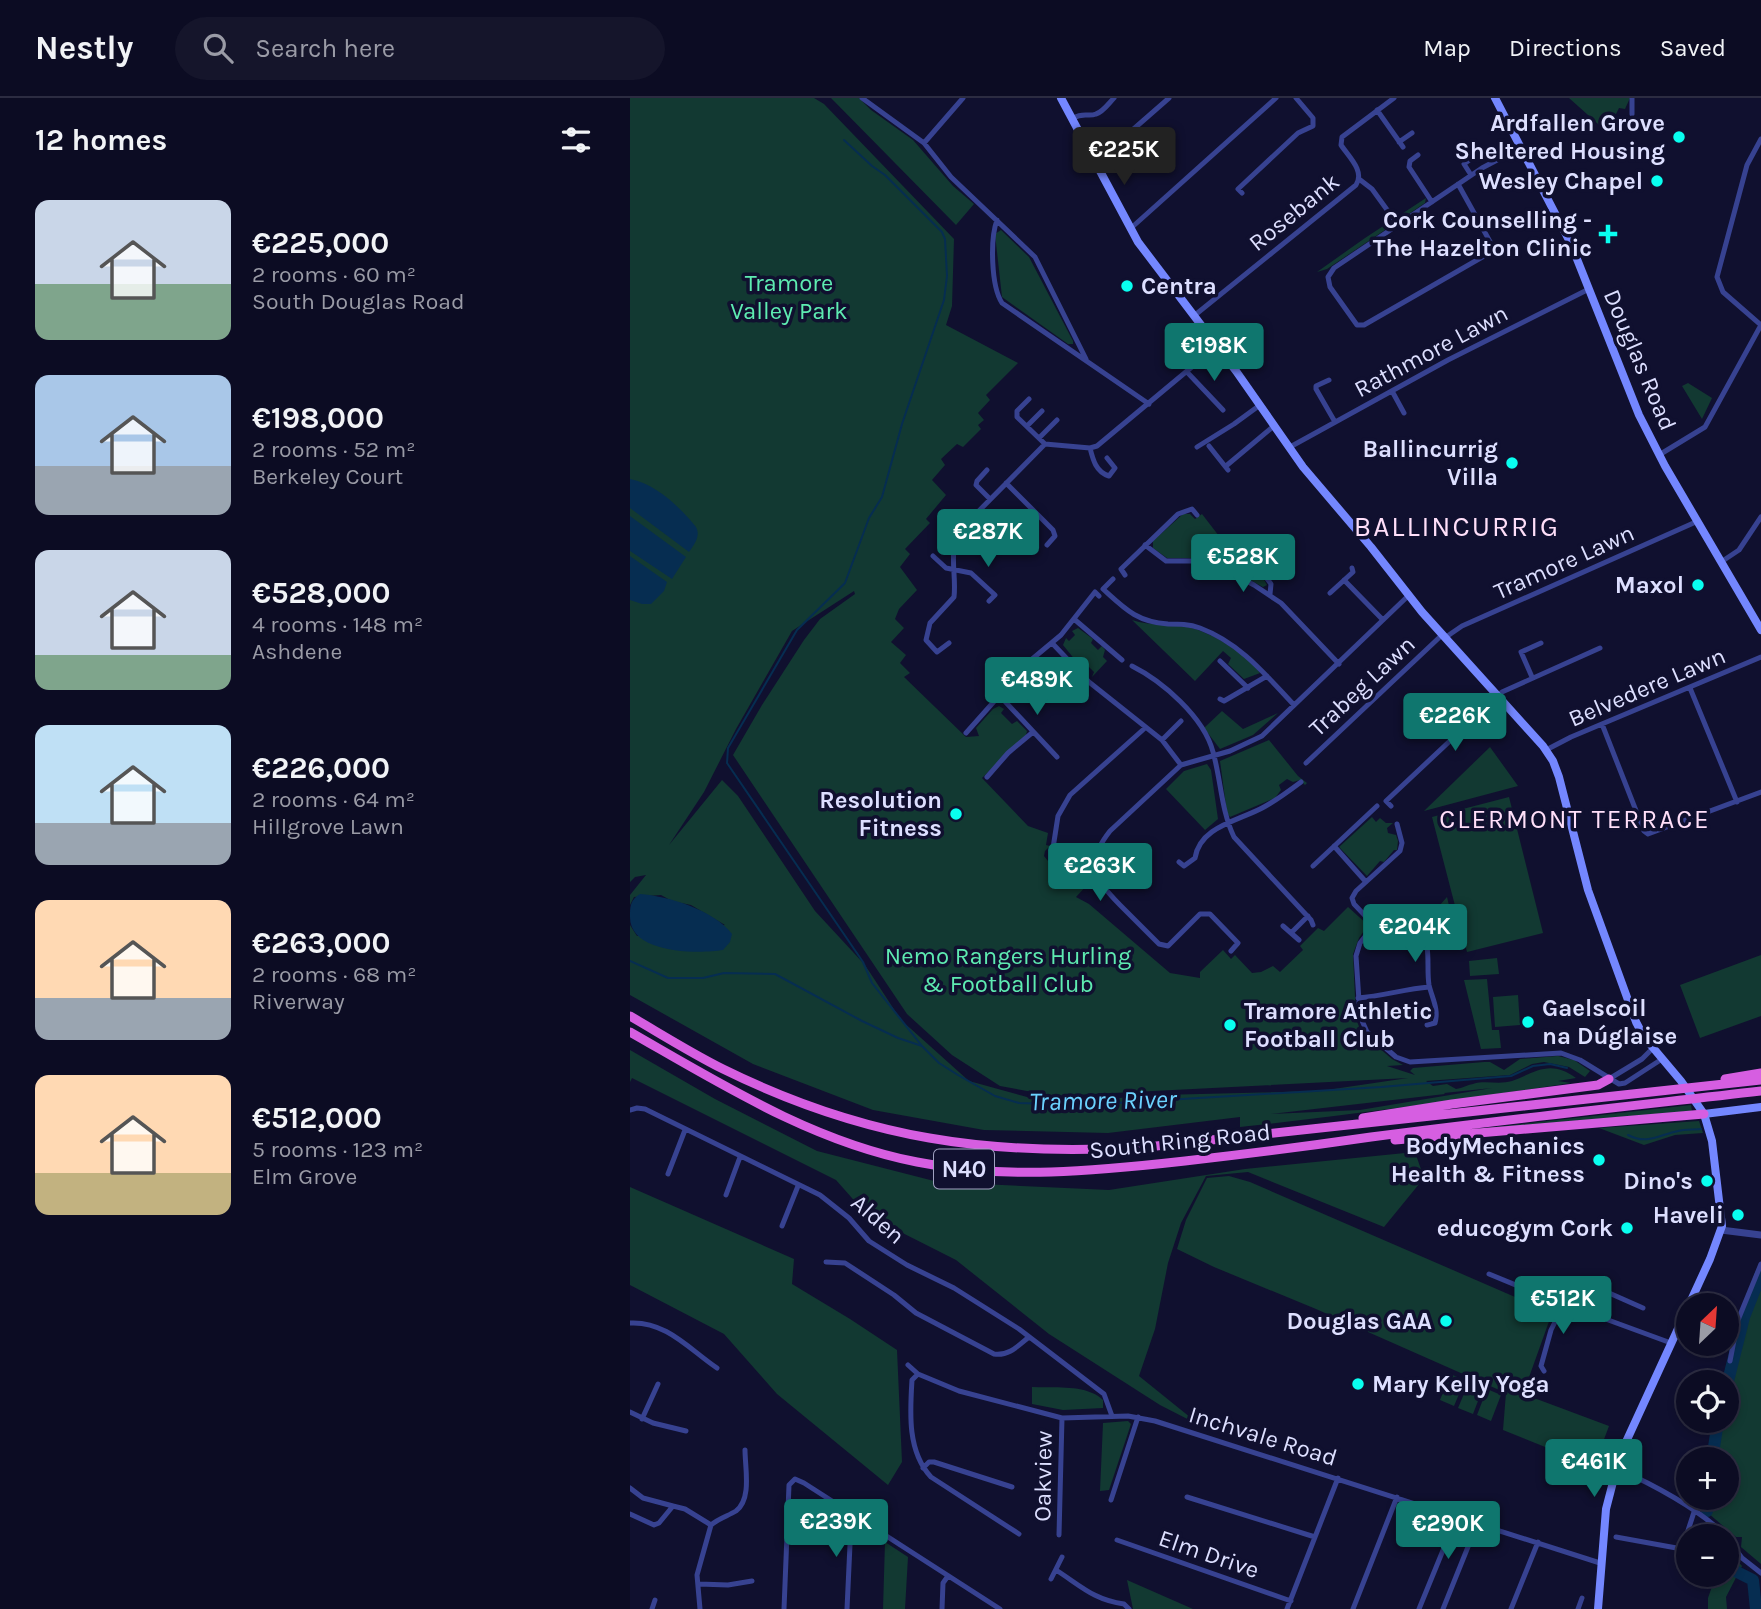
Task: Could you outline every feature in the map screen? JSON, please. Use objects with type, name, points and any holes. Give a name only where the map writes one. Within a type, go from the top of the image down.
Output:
[{"type":"highway","name":"South Ring Road","points":[[630,1016],[721,1068],[834,1115],[910,1136],[990,1147],[1084,1151],[1147,1147],[1761,1080]]},
{"type":"highway","name":"South Ring Road","points":[[630,1032],[715,1081],[791,1120],[865,1149],[916,1162],[1006,1173],[1130,1167],[1761,1091]]},
{"type":"highway","points":[[1698,1087],[1761,1073]]},
{"type":"highway","points":[[1306,1129],[1403,1111],[1598,1085],[1609,1080]]},
{"type":"highway","points":[[1327,1143],[1704,1114]]},
{"type":"main road","points":[[1061,98],[1130,229],[1275,425],[1310,477],[1371,547],[1408,596],[1546,750],[1558,773],[1588,890],[1638,1026],[1704,1114],[1712,1141],[1721,1230],[1639,1410],[1616,1468],[1606,1509],[1598,1609]]},
{"type":"main road","name":"Douglas Road","points":[[1495,98],[1564,228],[1639,415],[1659,455],[1761,630]]},
{"type":"main road","points":[[1704,1114],[1761,1107]]},
{"type":"street","points":[[862,98],[924,143],[951,177],[1035,257],[1086,359]]},
{"type":"street","points":[[924,143],[963,98]]},
{"type":"street","points":[[1073,118],[1083,113],[1098,113],[1114,98]]},
{"type":"street","points":[[1094,158],[1114,147],[1169,98]]},
{"type":"street","points":[[1130,229],[1276,98]]},
{"type":"street","points":[[1242,192],[1238,189],[1298,133],[1311,127],[1313,118],[1296,98]]},
{"type":"street","name":"Rosebank","points":[[1195,315],[1353,188],[1359,179],[1358,170],[1340,141],[1394,98]]},
{"type":"street","points":[[1632,98],[1632,114]]},
{"type":"street","points":[[1377,110],[1401,145],[1412,133]]},
{"type":"street","points":[[1659,455],[1705,427],[1761,325],[1723,292],[1717,277],[1746,168],[1761,139]]},
{"type":"street","points":[[1458,184],[1493,247],[1491,253],[1364,325],[1357,325],[1330,287],[1329,274],[1334,268],[1471,175],[1520,148]]},
{"type":"street","points":[[1418,155],[1410,161],[1409,167],[1432,202]]},
{"type":"street","points":[[1471,175],[1464,164],[1472,158]]},
{"type":"street","points":[[1359,179],[1372,188],[1393,218]]},
{"type":"street","points":[[997,220],[992,236],[1000,300],[1149,404]]},
{"type":"street","name":"Rathmore Lawn","points":[[1290,447],[1589,289]]},
{"type":"street","points":[[1029,399],[1017,413],[1017,417],[1045,444],[1090,448],[1097,446],[1121,428],[1217,346]]},
{"type":"street","points":[[1187,372],[1223,410]]},
{"type":"street","points":[[1329,380],[1316,389],[1335,422]]},
{"type":"street","points":[[1392,391],[1404,414]]},
{"type":"street","points":[[1197,447],[1260,405]]},
{"type":"street","points":[[1027,426],[1042,411]]},
{"type":"street","points":[[1039,438],[1056,420]]},
{"type":"street","points":[[1209,446],[1227,468],[1275,425]]},
{"type":"street","points":[[949,643],[937,652],[926,640],[930,623],[954,597],[953,551],[957,535],[1045,444]]},
{"type":"street","points":[[1090,448],[1095,465],[1108,476],[1115,470],[1107,458]]},
{"type":"street","points":[[987,470],[976,485],[990,499]]},
{"type":"street","points":[[1006,483],[1053,530],[1055,536],[1047,545]]},
{"type":"street","points":[[1125,575],[1121,569],[1182,511],[1192,509],[1197,515]]},
{"type":"street","points":[[1721,562],[1739,550],[1761,517]]},
{"type":"street","name":"Tramore Lawn","points":[[1444,636],[1698,522]]},
{"type":"street","points":[[1145,545],[1168,561],[1213,562],[1269,594],[1339,664]]},
{"type":"street","points":[[933,556],[946,568],[971,573],[978,578],[995,595],[989,601]]},
{"type":"street","points":[[1258,567],[1271,584],[1269,594]]},
{"type":"street","points":[[1331,593],[1353,572],[1352,568]]},
{"type":"street","points":[[1113,579],[1104,589],[1132,614],[1151,622],[1190,625],[1208,631],[1240,649],[1294,705]]},
{"type":"street","points":[[1345,580],[1384,620]]},
{"type":"street","points":[[966,733],[1031,660],[1052,643],[1074,619],[1095,592],[1099,596]]},
{"type":"street","points":[[1231,951],[1238,943],[1210,914],[1200,914],[1168,946],[1159,944],[1099,883],[1095,868],[1096,854],[1102,841],[1181,765],[1256,740],[1408,596]]},
{"type":"street","points":[[1074,619],[1122,660]]},
{"type":"street","name":"Trabeg Lawn","points":[[1306,763],[1444,636]]},
{"type":"street","points":[[1052,643],[1089,682],[1162,740],[1181,765]]},
{"type":"street","points":[[1532,677],[1521,652],[1541,643]]},
{"type":"street","points":[[1391,806],[1386,801],[1498,695],[1532,677],[1600,649]]},
{"type":"street","points":[[1577,650],[1581,656]]},
{"type":"street","points":[[1107,659],[1112,651]]},
{"type":"street","name":"Belvedere Lawn","points":[[1546,750],[1761,657]]},
{"type":"street","points":[[1220,661],[1248,688]]},
{"type":"street","points":[[1132,666],[1159,682],[1190,711],[1211,745],[1227,823],[1234,837],[1308,916],[1313,925]]},
{"type":"street","points":[[1220,698],[1224,701],[1267,676]]},
{"type":"street","points":[[1690,688],[1737,802]]},
{"type":"street","points":[[999,695],[1057,757]]},
{"type":"street","points":[[1162,740],[1181,721]]},
{"type":"street","points":[[1602,724],[1644,831],[1651,834],[1761,792]]},
{"type":"street","points":[[1051,861],[1058,816],[1070,795],[1144,728]]},
{"type":"street","points":[[987,777],[1008,753],[1033,732]]},
{"type":"street","points":[[1179,862],[1184,866],[1195,858],[1197,847],[1209,833],[1261,809],[1301,782]]},
{"type":"street","points":[[1313,866],[1377,806]]},
{"type":"street","points":[[1397,824],[1402,841],[1400,851],[1354,894],[1352,902],[1371,920],[1371,929],[1357,952],[1358,998],[1363,1027],[1379,1043],[1405,1062],[1560,1053],[1580,1060],[1616,1084],[1625,1083],[1662,1059]]},
{"type":"street","points":[[1334,846],[1366,882]]},
{"type":"street","points":[[1420,915],[1420,927],[1427,945],[1429,987],[1435,1001],[1435,1023],[1427,1025]]},
{"type":"street","points":[[1291,933],[1308,916]]},
{"type":"street","points":[[1283,926],[1299,940]]},
{"type":"street","points":[[1358,998],[1429,987]]},
{"type":"street","points":[[1609,1080],[1642,1059],[1653,1048]]},
{"type":"street","name":"Alden","points":[[630,1110],[645,1109],[820,1195],[849,1217],[869,1241],[907,1265],[991,1310],[1029,1337],[1104,1394],[1112,1416]]},
{"type":"street","points":[[668,1174],[685,1130]]},
{"type":"street","points":[[726,1195],[740,1157]]},
{"type":"street","points":[[782,1226],[789,1217],[798,1186]]},
{"type":"street","points":[[1721,1230],[1761,1235]]},
{"type":"street","points":[[827,1262],[845,1263],[916,1313],[994,1354],[1003,1355],[1029,1337]]},
{"type":"street","points":[[1730,1361],[1738,1320],[1761,1264]]},
{"type":"street","points":[[861,1273],[866,1265]]},
{"type":"street","points":[[1489,1274],[1671,1343]]},
{"type":"street","points":[[1600,1289],[1643,1308]]},
{"type":"street","points":[[1598,1317],[1607,1292]]},
{"type":"street","points":[[1544,1371],[1541,1366],[1548,1340],[1564,1304]]},
{"type":"street","points":[[630,1323],[648,1323],[662,1328],[717,1368]]},
{"type":"street","name":"Inchvale Road","points":[[908,1365],[918,1374],[959,1391],[1062,1418],[1138,1417],[1478,1522],[1600,1563]]},
{"type":"street","points":[[918,1374],[912,1380],[910,1415],[917,1457],[923,1468],[1019,1534]]},
{"type":"street","points":[[642,1419],[658,1384]]},
{"type":"street","points":[[630,1412],[642,1419],[686,1431]]},
{"type":"street","points":[[1111,1500],[1138,1417]]},
{"type":"street","name":"Oakview","points":[[1059,1535],[1062,1418]]},
{"type":"street","points":[[700,1609],[697,1575],[711,1525],[742,1505],[746,1495],[745,1450]]},
{"type":"street","points":[[923,1468],[929,1462],[934,1462],[1012,1487]]},
{"type":"street","points":[[1616,1468],[1713,1524]]},
{"type":"street","points":[[1287,1609],[1338,1478]]},
{"type":"street","points":[[783,1609],[789,1485],[795,1479],[1000,1609]]},
{"type":"street","points":[[630,1488],[643,1498],[685,1509],[711,1525]]},
{"type":"street","points":[[1187,1497],[1315,1537]]},
{"type":"street","points":[[1353,1609],[1397,1497]]},
{"type":"street","points":[[630,1514],[654,1525],[659,1523],[673,1506]]},
{"type":"street","points":[[1616,1537],[1682,1549],[1695,1512]]},
{"type":"street","points":[[847,1609],[851,1523],[855,1516]]},
{"type":"street","points":[[1419,1609],[1457,1516]]},
{"type":"street","points":[[1443,1609],[1478,1522]]},
{"type":"street","name":"Elm Drive","points":[[1117,1540],[1291,1601]]},
{"type":"street","points":[[1511,1609],[1538,1542]]},
{"type":"street","points":[[1739,1554],[1761,1573]]},
{"type":"street","points":[[1051,1579],[1062,1557]]},
{"type":"street","points":[[1056,1570],[1103,1601],[1124,1604],[1129,1609]]},
{"type":"street","points":[[942,1609],[943,1583],[948,1576]]},
{"type":"street","points":[[699,1584],[728,1585],[752,1581]]},
{"type":"street","points":[[1578,1609],[1582,1598]]},
{"type":"street","points":[[653,1609],[655,1600]]},
{"type":"green space","points":[[630,98],[814,98],[824,104],[954,239],[952,306],[946,325],[1018,363],[986,395],[990,400],[978,413],[984,420],[978,425],[981,429],[963,447],[957,444],[941,459],[945,465],[932,480],[946,495],[926,519],[930,523],[905,549],[910,554],[900,567],[917,590],[899,609],[895,619],[904,628],[891,642],[906,655],[900,663],[910,673],[904,677],[966,737],[979,736],[976,728],[999,706],[1004,709],[1001,713],[1012,724],[1017,721],[1027,731],[982,778],[1028,826],[1048,833],[1046,845],[1050,846],[1044,856],[1048,861],[1086,867],[1089,883],[1076,897],[1089,904],[1170,973],[1200,978],[1200,972],[1223,950],[1231,959],[1235,955],[1252,973],[1273,966],[1280,972],[1303,950],[1300,946],[1318,928],[1324,931],[1348,907],[1368,925],[1353,954],[1356,1019],[1360,1029],[1371,1041],[1403,1065],[1387,1066],[1415,1075],[1410,1071],[1413,1068],[1484,1062],[1490,1062],[1504,1070],[1520,1059],[1558,1056],[1574,1060],[1590,1071],[1585,1077],[1569,1067],[1544,1062],[1532,1064],[1510,1075],[1426,1081],[1433,1086],[1447,1084],[1456,1089],[1478,1083],[1512,1081],[1551,1068],[1567,1072],[1576,1078],[1558,1081],[1571,1083],[1240,1127],[1240,1117],[1108,1133],[984,1130],[873,1110],[753,1064],[630,995],[630,925],[637,936],[725,925],[691,905],[672,901],[661,895],[634,897],[630,905],[630,895],[646,875],[635,877],[630,882]],"holes":[[[854,591],[855,594],[820,619],[804,640],[733,755],[907,1014],[952,1055],[1000,1086],[1054,1096],[1408,1078],[1320,1091],[1160,1095],[1049,1103],[969,1081],[901,1020],[865,965],[815,911],[738,796],[722,780],[669,845],[704,792],[736,729],[792,631]],[[1492,1088],[1360,1110],[1271,1114],[1444,1093]]]},
{"type":"green space","points":[[831,98],[859,98],[871,110],[913,140],[953,186],[974,204],[956,225]]},
{"type":"green space","points":[[1569,98],[1630,98],[1625,109],[1619,108],[1607,132]]},
{"type":"green space","points":[[1426,198],[1425,203],[1327,269],[1317,272],[1365,238]]},
{"type":"green space","points":[[1001,230],[1029,257],[1073,344],[1068,344],[1002,297],[995,234]]},
{"type":"green space","points":[[1688,383],[1712,398],[1702,419],[1682,386]]},
{"type":"green space","points":[[1183,514],[1190,514],[1195,519],[1202,514],[1229,549],[1256,558],[1248,566],[1255,577],[1262,576],[1267,585],[1263,587],[1210,558],[1167,558],[1153,548],[1153,541]]},
{"type":"green space","points":[[1132,620],[1187,627],[1206,633],[1247,658],[1260,673],[1244,679],[1228,664],[1231,658],[1223,651],[1195,681]]},
{"type":"green space","points":[[1078,628],[1093,639],[1091,643],[1098,650],[1102,646],[1105,650],[1103,657],[1107,661],[1092,677],[1094,672],[1084,662],[1080,666],[1063,645],[1066,638],[1069,641],[1075,635],[1072,631]]},
{"type":"green space","points":[[1222,711],[1243,729],[1278,713],[1253,735],[1220,749],[1204,728]]},
{"type":"green space","points":[[1269,740],[1298,776],[1307,783],[1305,785],[1300,780],[1293,782],[1287,779],[1279,785],[1281,790],[1275,798],[1230,817],[1227,813],[1220,761]]},
{"type":"green space","points":[[1490,747],[1518,786],[1424,811]]},
{"type":"green space","points":[[1207,764],[1211,770],[1218,819],[1205,830],[1166,789],[1184,771]]},
{"type":"green space","points":[[1509,797],[1543,933],[1467,952],[1432,817]]},
{"type":"green space","points":[[1372,817],[1376,822],[1380,818],[1386,823],[1393,823],[1387,828],[1388,833],[1396,835],[1398,841],[1397,850],[1384,862],[1380,861],[1367,876],[1339,847]]},
{"type":"green space","points":[[1447,897],[1457,939],[1432,942],[1424,929],[1424,923]]},
{"type":"green space","points":[[1761,955],[1761,1016],[1700,1038],[1680,985]]},
{"type":"green space","points":[[1497,958],[1499,974],[1470,976],[1469,961]]},
{"type":"green space","points":[[1487,979],[1492,1030],[1499,1030],[1501,1048],[1481,1049],[1464,980]]},
{"type":"green space","points":[[1518,995],[1520,1025],[1495,1027],[1493,997]]},
{"type":"green space","points":[[630,1050],[715,1099],[817,1151],[938,1182],[1109,1190],[1245,1169],[1415,1152],[1424,1178],[1384,1227],[1248,1172],[1206,1176],[1181,1223],[1168,1263],[1155,1329],[1139,1376],[1201,1426],[1160,1405],[1049,1334],[956,1260],[867,1215],[836,1180],[632,1078],[630,1082]]},
{"type":"green space","points":[[1691,1105],[1692,1111],[1458,1131]]},
{"type":"green space","points":[[1699,1121],[1703,1133],[1675,1135],[1644,1145],[1599,1128]]},
{"type":"green space","name":"Douglas GAA","points":[[1229,1176],[1250,1182],[1552,1313],[1523,1394],[1609,1426],[1600,1450],[1581,1444],[1575,1459],[1503,1430],[1506,1393],[1177,1249],[1186,1220],[1207,1178]]},
{"type":"green space","points":[[630,1187],[794,1259],[792,1284],[897,1350],[902,1462],[888,1485],[777,1394],[724,1334],[630,1285]]},
{"type":"green space","points":[[1761,1269],[1761,1564],[1741,1547],[1739,1524],[1721,1524],[1708,1513],[1708,1510],[1739,1510],[1739,1447],[1716,1447],[1720,1433],[1739,1433],[1739,1370],[1733,1370],[1736,1356],[1740,1356],[1743,1325]]},
{"type":"green space","points":[[1450,1374],[1465,1380],[1454,1406],[1440,1400]]},
{"type":"green space","points":[[1469,1382],[1483,1388],[1473,1414],[1458,1408]]},
{"type":"green space","points":[[1032,1387],[1088,1391],[1103,1400],[1103,1408],[1063,1410],[1032,1404]]},
{"type":"green space","points":[[1487,1389],[1501,1395],[1491,1421],[1477,1415]]},
{"type":"green space","points":[[1128,1421],[1131,1424],[1109,1490],[1100,1491],[1103,1423]]},
{"type":"green space","points":[[885,1542],[908,1557],[905,1609],[883,1609]]},
{"type":"green space","points":[[1127,1580],[1193,1609],[1133,1609]]},
{"type":"green space","points":[[1712,1587],[1731,1587],[1726,1597],[1727,1609],[1708,1609]]},
{"type":"water","points":[[630,479],[667,497],[696,527],[697,537],[689,552],[630,508]]},
{"type":"water","points":[[630,516],[686,557],[672,579],[630,551]]},
{"type":"water","points":[[630,556],[667,582],[664,591],[651,604],[630,600]]},
{"type":"water","points":[[640,894],[677,901],[702,911],[724,925],[732,934],[730,942],[723,950],[698,952],[653,945],[633,929],[630,917],[632,901]]},
{"type":"waterway","points":[[844,140],[885,175],[942,232],[945,239],[947,276],[944,300],[902,424],[882,497],[869,518],[845,583],[797,630],[728,748],[727,763],[863,962],[872,983],[922,1046]]},
{"type":"waterway","name":"Tramore River","points":[[630,961],[668,978],[703,978],[724,973],[775,974],[862,1021],[922,1046],[939,1063],[958,1075],[995,1096],[1019,1103],[1084,1105],[1381,1087],[1511,1076],[1533,1066],[1550,1064],[1567,1068]]},
{"type":"waterway","name":"Tramore River","points":[[1628,1135],[1647,1139],[1681,1130],[1701,1129]]},
{"type":"waterway","points":[[1731,1370],[1744,1317],[1761,1274]]},
{"type":"waterway","points":[[1714,1447],[1716,1433]]},
{"type":"waterway","points":[[1739,1573],[1753,1580],[1756,1609]]},
{"type":"place","name":"Ardfallen Grove Sheltered Housing","points":[[1679,137]]},
{"type":"place","name":"Wesley Chapel","points":[[1657,181]]},
{"type":"place","name":"Cork Counselling - The Hazelton Clinic","points":[[1608,234]]},
{"type":"place","name":"Centra","points":[[1127,286]]},
{"type":"place","name":"Ballincurrig Villa","points":[[1512,463]]},
{"type":"place","name":"Maxol","points":[[1698,585]]},
{"type":"place","name":"Resolution Fitness","points":[[956,814]]},
{"type":"place","name":"Gaelscoil na Dúglaise","points":[[1528,1022]]},
{"type":"place","name":"Tramore Athletic Football Club","points":[[1230,1025]]},
{"type":"place","name":"BodyMechanics Health & Fitness","points":[[1599,1160]]},
{"type":"place","name":"Dino's","points":[[1707,1181]]},
{"type":"place","name":"Haveli","points":[[1738,1215]]},
{"type":"place","name":"educogym Cork","points":[[1627,1228]]},
{"type":"place","name":"Douglas GAA","points":[[1446,1321]]},
{"type":"place","name":"Mary Kelly Yoga","points":[[1358,1384]]},
{"type":"district","name":"BALLINCURRIG","points":[[1457,526]]},
{"type":"district","name":"CLERMONT TERRACE","points":[[1575,819]]},
{"type":"park label","name":"Tramore Valley Park","points":[[789,297]]},
{"type":"park label","name":"Nemo Rangers Hurling & Football Club","points":[[1008,970]]}]
